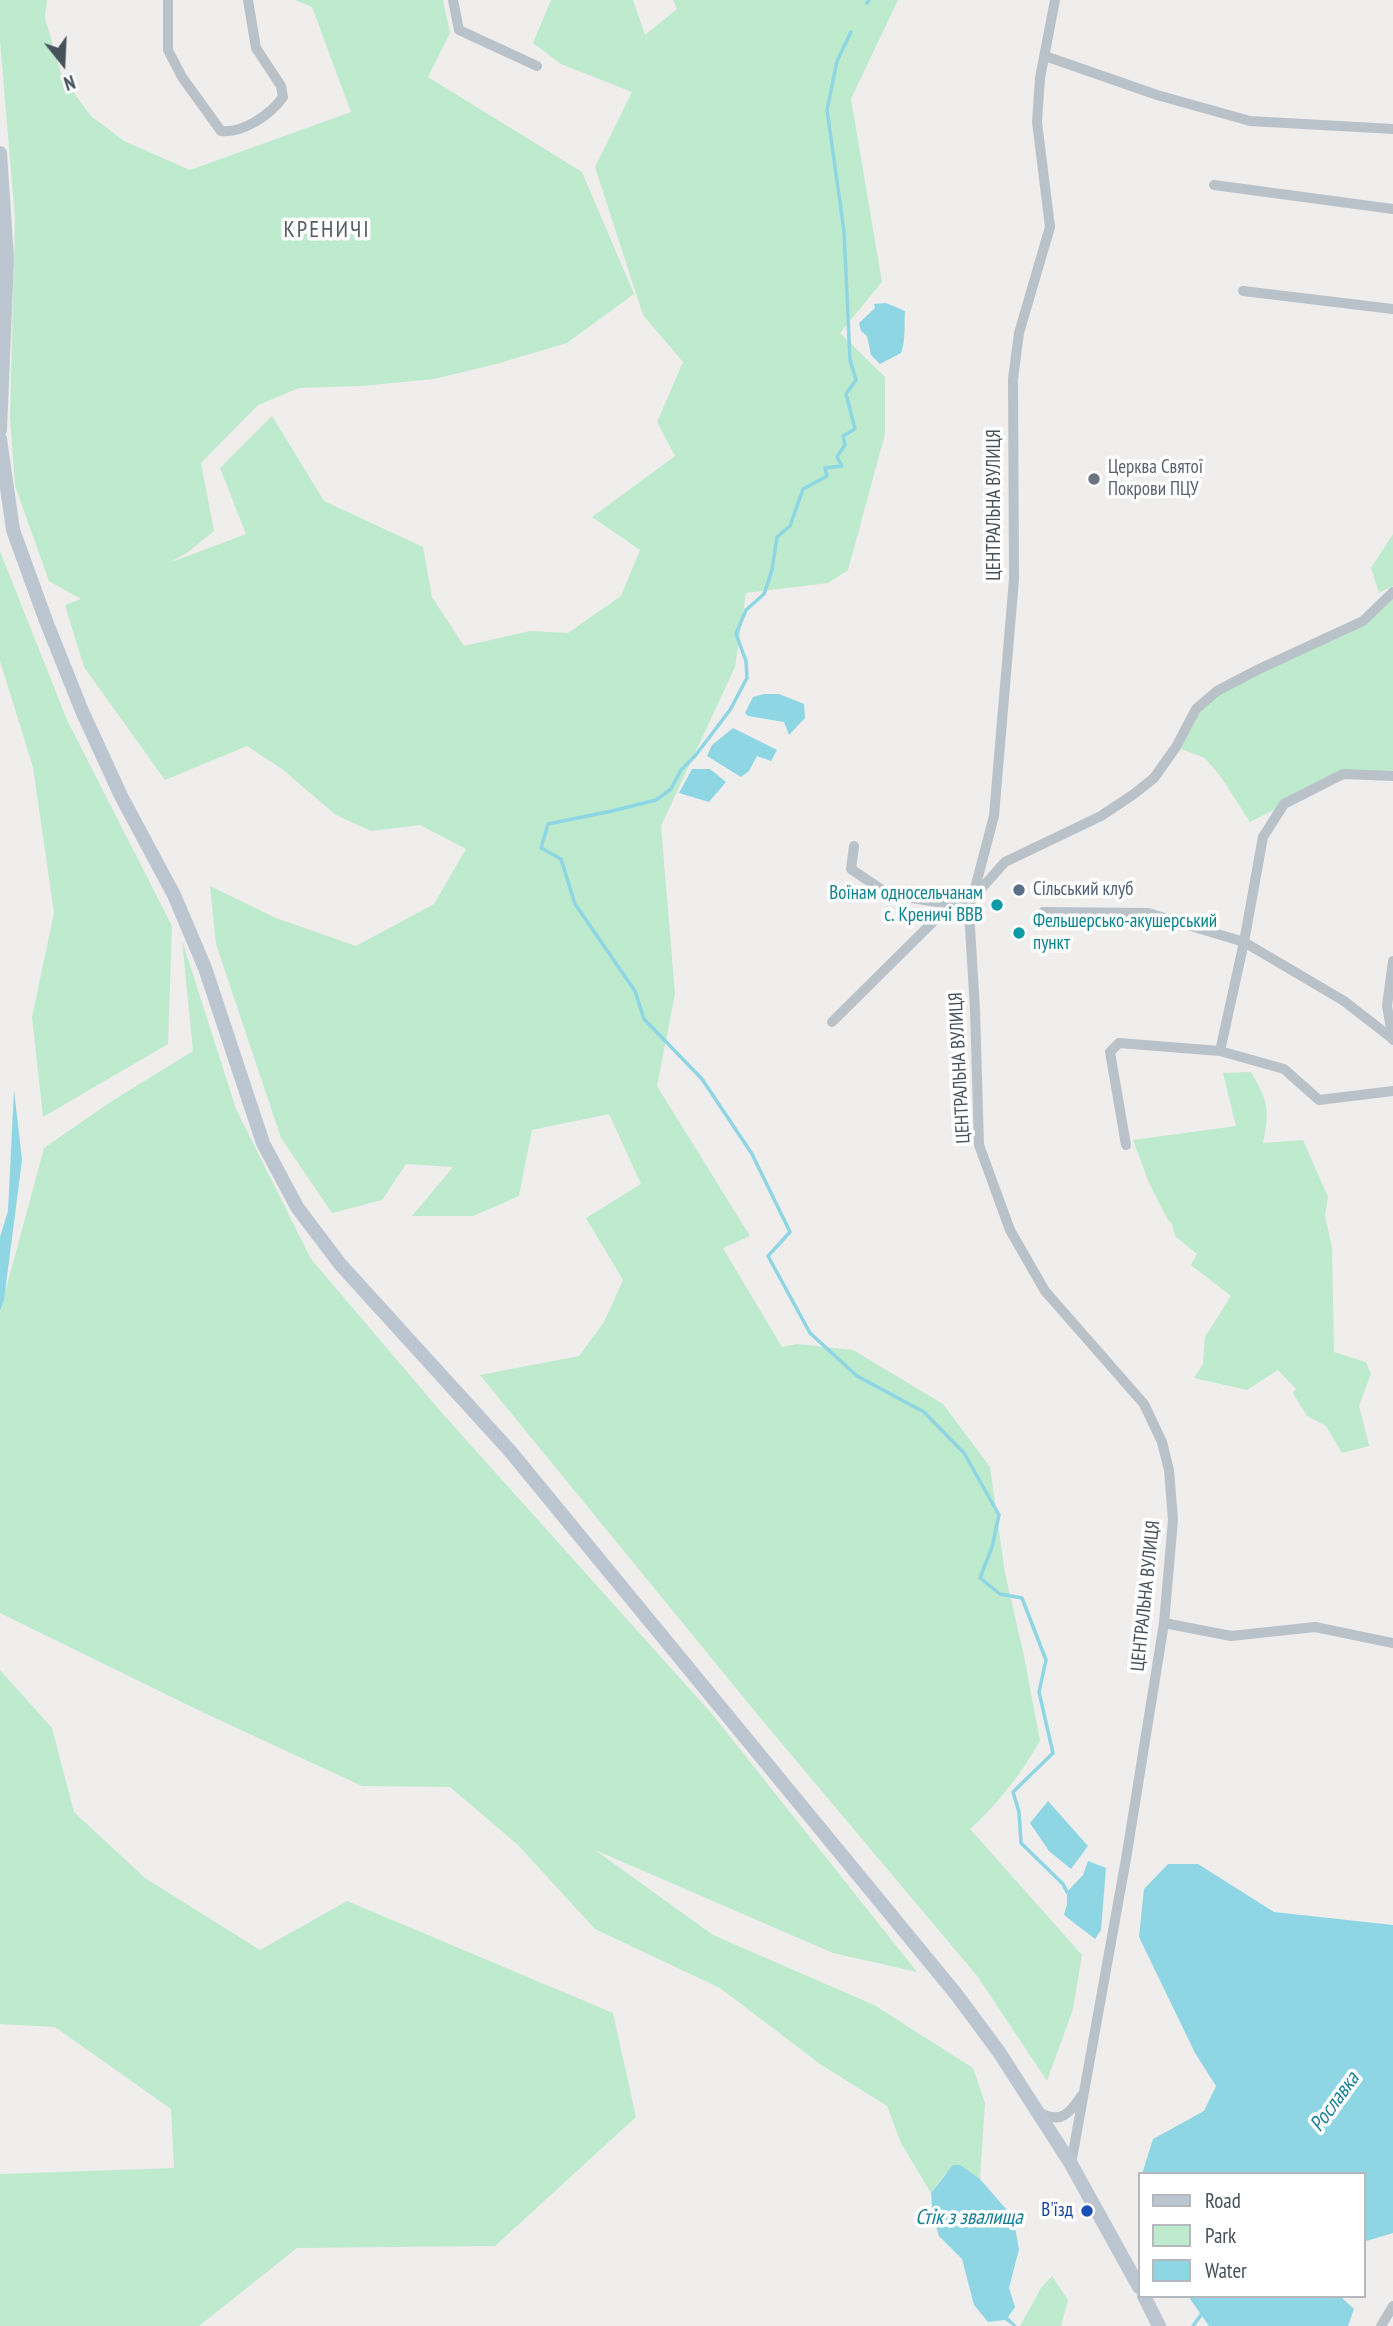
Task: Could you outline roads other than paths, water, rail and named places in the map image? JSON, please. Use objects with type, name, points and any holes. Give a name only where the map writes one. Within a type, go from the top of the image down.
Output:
[{"type":"main road","points":[[0,153],[7,259],[0,430]]},
{"type":"main road","points":[[0,439],[13,530],[56,646],[87,723],[121,796],[174,895],[205,968],[262,1143],[297,1207],[340,1264],[510,1451],[956,1994],[999,2052],[1071,2164],[1138,2285]]},
{"type":"main road","points":[[1145,2298],[1159,2326]]},
{"type":"street","points":[[168,0],[168,50],[182,77],[221,131],[235,132],[274,110],[284,97],[281,86],[256,48],[248,0]]},
{"type":"street","points":[[453,0],[459,30],[537,66]]},
{"type":"street","name":"ЦЕНТРАЛЬНА ВУЛИЦЯ","points":[[1055,0],[1040,78],[1037,122],[1050,228],[1019,333],[1013,379],[1014,579],[994,816],[968,911],[975,1010],[979,1145],[1010,1230],[1045,1291],[1144,1404],[1162,1441],[1169,1470],[1173,1520],[1164,1623],[1126,1859],[1071,2164]]},
{"type":"street","points":[[1045,55],[1157,95],[1250,121],[1393,128]]},
{"type":"street","points":[[1214,185],[1393,209]]},
{"type":"street","points":[[1242,291],[1393,309]]},
{"type":"street","points":[[832,1022],[945,910],[972,899],[1005,862],[1101,816],[1154,778],[1176,747],[1196,709],[1217,691],[1363,621],[1392,592],[1393,581]]},
{"type":"street","points":[[1220,1051],[1264,837],[1284,804],[1343,774],[1393,776]]},
{"type":"street","points":[[854,846],[851,869],[888,894],[942,903],[972,899]]},
{"type":"street","points":[[1043,912],[1148,913],[1244,942],[1344,1001],[1393,1039]]},
{"type":"street","points":[[1393,961],[1387,1006],[1393,1039]]},
{"type":"street","points":[[1126,1145],[1110,1052],[1119,1043],[1220,1051],[1284,1069],[1319,1100],[1393,1091]]},
{"type":"street","points":[[1164,1623],[1231,1636],[1315,1627],[1393,1643]]},
{"type":"street","points":[[1037,2111],[1049,2118],[1060,2118],[1071,2111],[1084,2091]]},
{"type":"street","points":[[1381,2326],[1393,2305]]},
{"type":"water","points":[[886,303],[905,311],[904,338],[901,353],[880,364],[871,355],[867,336],[861,331],[859,323],[875,308],[874,304]]},
{"type":"water","points":[[779,694],[804,704],[805,718],[789,735],[784,722],[748,716],[745,713],[753,697]]},
{"type":"water","points":[[733,728],[777,750],[771,761],[757,756],[749,771],[741,777],[707,756],[712,745]]},
{"type":"water","points":[[692,769],[710,769],[726,782],[709,802],[679,793]]},
{"type":"water","points":[[14,1090],[22,1160],[4,1300],[0,1311],[0,1237],[8,1211]]},
{"type":"water","points":[[1048,1801],[1088,1846],[1071,1869],[1049,1851],[1030,1823]]},
{"type":"water","points":[[1088,1861],[1106,1868],[1101,1930],[1095,1939],[1064,1915],[1067,1892],[1083,1875]]},
{"type":"water","points":[[1168,1864],[1198,1864],[1274,1912],[1393,1925],[1393,2233],[1365,2241],[1365,2172],[1143,2172],[1153,2139],[1204,2111],[1216,2086],[1195,2053],[1139,1937],[1144,1889]]},
{"type":"water","name":"Стік з звалища","points":[[953,2165],[960,2165],[980,2179],[1013,2217],[1019,2249],[1009,2288],[1015,2307],[1008,2317],[1017,2326],[1005,2320],[988,2322],[974,2305],[962,2259],[939,2236],[933,2217],[931,2193]]},
{"type":"water","points":[[1189,2298],[1342,2298],[1354,2309],[1348,2326],[1209,2326]]},
{"type":"waterway","points":[[851,32],[837,61],[827,110],[844,231],[850,360],[856,380],[846,394],[855,429],[843,436],[845,445],[837,457],[842,466],[825,468],[827,476],[803,489],[790,526],[777,537],[772,570],[764,594],[746,610],[736,634],[746,661],[747,678],[730,710],[681,770],[671,789],[656,800],[548,824],[541,848],[561,859],[575,904],[635,991],[644,1019],[702,1079],[752,1154],[790,1232],[768,1256],[810,1333],[857,1376],[924,1412],[964,1453],[999,1515],[992,1547],[980,1578],[1000,1594],[1022,1598],[1046,1660],[1039,1692],[1053,1753],[1013,1792],[1019,1812],[1021,1843],[1063,1884],[1067,1892]]},
{"type":"waterway","name":"Рославка","points":[[1193,2326],[1203,2312]]},
{"type":"place","name":"Церква Святої Покрови ПЦУ","points":[[1094,479]]},
{"type":"place","name":"Сільський клуб","points":[[1019,890]]},
{"type":"place","name":"Воїнам односельчанам с. Креничі ВВВ","points":[[997,905]]},
{"type":"place","name":"Фельшерсько-акушерський пункт","points":[[1019,933]]},
{"type":"place","name":"В'їзд","points":[[1087,2211]]},
{"type":"district","name":"КРЕНИЧІ","points":[[327,230]]}]
